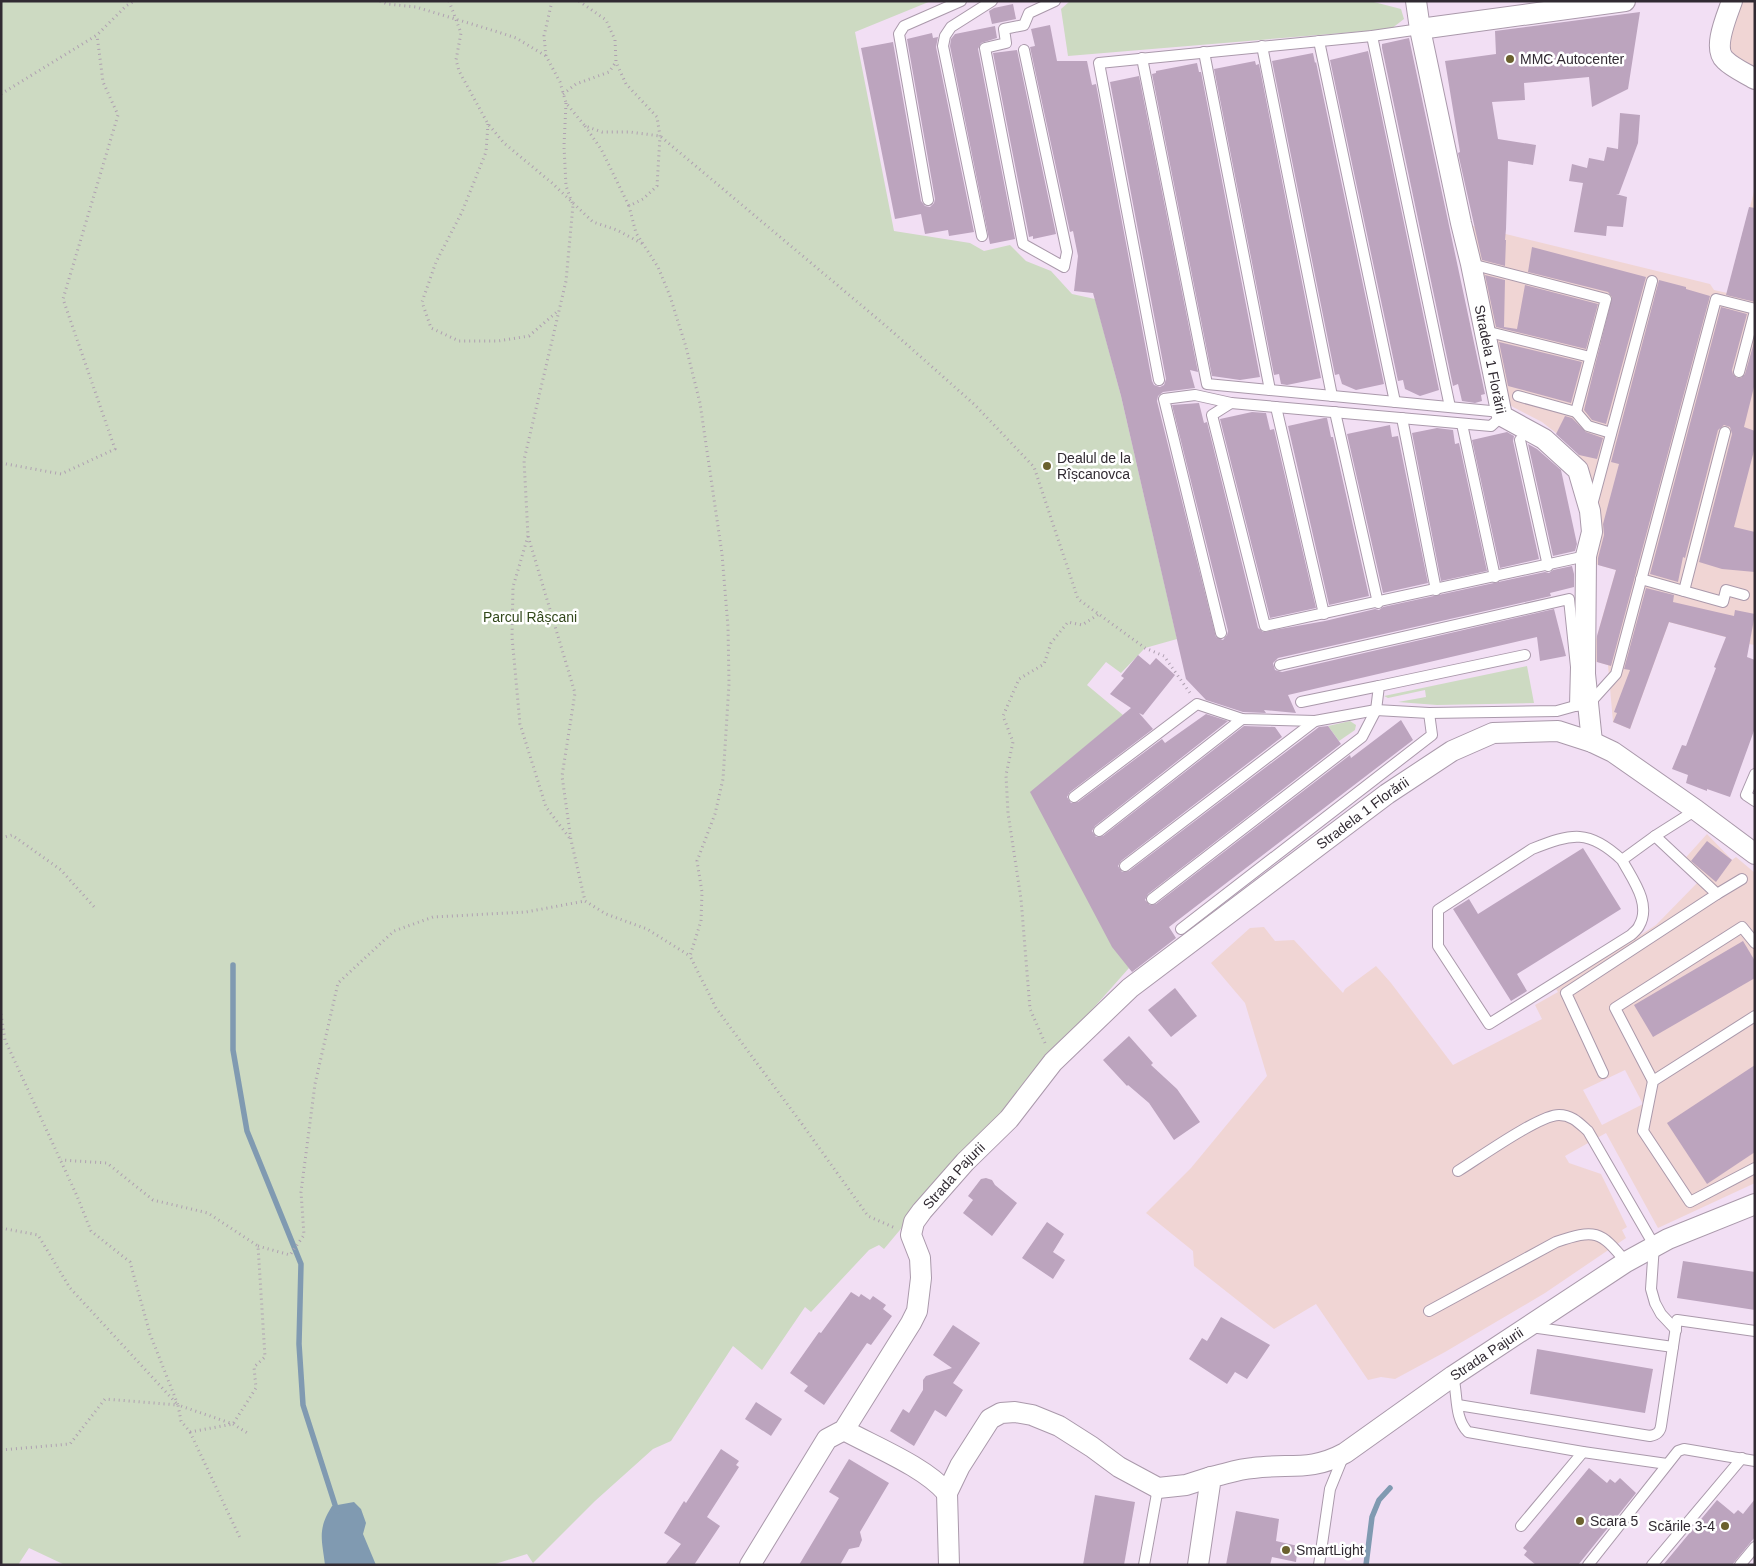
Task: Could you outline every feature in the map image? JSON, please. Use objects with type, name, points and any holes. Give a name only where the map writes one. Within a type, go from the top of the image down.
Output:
[{"type":"street","name":"Stradela 1 Florării","points":[[1416,1],[1420,29],[1459,213],[1472,264],[1502,414],[1544,439],[1578,470],[1590,511],[1592,532],[1586,556],[1585,674],[1581,705],[1592,742]]},
{"type":"street","points":[[1420,29],[1624,1]]},
{"type":"street","points":[[1732,1],[1720,40],[1719,50],[1725,61],[1755,79]]},
{"type":"street","name":"Stradela 1 Florării","points":[[1158,967],[1387,794],[1452,751],[1493,733],[1558,731],[1592,742],[1613,752],[1755,854]]},
{"type":"street","name":"Strada Pajurii","points":[[911,1235],[914,1222],[922,1210],[965,1162],[1009,1119],[1053,1062],[1130,988],[1158,967]]},
{"type":"street","name":"Strada Pajurii","points":[[1158,1488],[1186,1485],[1211,1477],[1254,1468],[1318,1464],[1333,1459],[1345,1453],[1452,1376],[1626,1262],[1654,1246],[1755,1204]]},
{"type":"street","points":[[750,1565],[827,1439],[844,1430],[912,1323],[917,1311],[921,1278],[920,1258],[911,1235]]},
{"type":"street","points":[[949,1565],[947,1493],[960,1466],[990,1419],[1001,1413],[1015,1412],[1032,1415],[1059,1426],[1092,1446],[1119,1467],[1158,1488]]},
{"type":"street","points":[[844,1430],[925,1473],[938,1482],[947,1493]]},
{"type":"street","points":[[1198,1565],[1211,1477]]},
{"type":"lane","points":[[928,200],[899,34],[904,26],[961,1]]},
{"type":"lane","points":[[982,236],[943,46],[945,36],[951,27],[992,1]]},
{"type":"lane","points":[[1024,50],[1067,252],[1064,267],[1023,244],[985,48],[1006,43],[1004,29],[1024,25],[1029,13],[1055,1]]},
{"type":"lane","points":[[1159,380],[1099,63],[1372,36],[1420,29]]},
{"type":"lane","points":[[1372,36],[1450,407]]},
{"type":"lane","points":[[1319,41],[1395,402]]},
{"type":"lane","points":[[1262,46],[1332,396]]},
{"type":"lane","points":[[1204,52],[1270,390]]},
{"type":"lane","points":[[1142,58],[1207,384],[1450,407],[1502,414]]},
{"type":"lane","points":[[1472,264],[1606,299],[1576,412]]},
{"type":"lane","points":[[1590,511],[1652,281]]},
{"type":"lane","points":[[1074,797],[1197,704],[1242,719],[1315,721],[1376,710],[1429,713],[1557,711],[1581,705],[1616,674],[1716,299],[1755,310],[1739,372]]},
{"type":"lane","points":[[1485,331],[1590,358]]},
{"type":"lane","points":[[1221,633],[1164,399],[1195,394],[1231,403],[1491,426],[1502,414]]},
{"type":"lane","points":[[1518,396],[1576,412],[1588,426],[1611,433]]},
{"type":"lane","points":[[1231,403],[1212,414],[1265,626],[1548,566],[1586,556]]},
{"type":"lane","points":[[1276,407],[1324,614]]},
{"type":"lane","points":[[1335,412],[1378,602]]},
{"type":"lane","points":[[1402,418],[1436,590]]},
{"type":"lane","points":[[1462,424],[1495,577]]},
{"type":"lane","points":[[1684,591],[1725,432]]},
{"type":"lane","points":[[1520,440],[1548,566]]},
{"type":"lane","points":[[1641,579],[1722,602],[1726,590],[1744,595]]},
{"type":"lane","points":[[1280,665],[1570,599],[1581,705]]},
{"type":"lane","points":[[1301,702],[1525,655]]},
{"type":"lane","points":[[1152,899],[1362,736],[1376,710],[1379,686]]},
{"type":"lane","points":[[1181,929],[1432,735],[1429,713]]},
{"type":"lane","points":[[1100,831],[1242,719]]},
{"type":"lane","points":[[1125,866],[1315,721]]},
{"type":"lane","points":[[1755,774],[1746,795],[1755,801]]},
{"type":"lane","points":[[1622,860],[1696,810]]},
{"type":"lane","points":[[1578,836],[1593,839],[1608,847],[1622,860],[1643,902],[1640,926],[1631,935],[1489,1024],[1438,946],[1438,910],[1532,849],[1563,837],[1578,836]]},
{"type":"lane","points":[[1656,836],[1717,894]]},
{"type":"lane","points":[[1603,1073],[1566,993],[1742,879]]},
{"type":"lane","points":[[1755,943],[1742,927],[1615,1008],[1653,1081],[1643,1131],[1690,1202],[1755,1168]]},
{"type":"lane","points":[[1653,1081],[1755,1016]]},
{"type":"lane","points":[[1458,1170],[1542,1119],[1559,1115],[1576,1119],[1588,1131],[1654,1246],[1651,1276],[1653,1296],[1661,1314],[1676,1330]]},
{"type":"lane","points":[[1430,1311],[1556,1242],[1578,1235],[1595,1234],[1605,1238],[1626,1262]]},
{"type":"lane","points":[[1458,1405],[1650,1436],[1656,1435],[1662,1426],[1677,1320],[1755,1331]]},
{"type":"lane","points":[[1527,1326],[1673,1347]]},
{"type":"lane","points":[[1452,1376],[1456,1390],[1458,1416],[1461,1425],[1468,1432],[1667,1464]]},
{"type":"lane","points":[[1588,1565],[1678,1451],[1684,1449],[1755,1460]]},
{"type":"lane","points":[[1521,1526],[1583,1452]]},
{"type":"lane","points":[[1319,1565],[1330,1489],[1345,1453]]},
{"type":"lane","points":[[1652,1565],[1742,1458]]},
{"type":"lane","points":[[1144,1565],[1158,1488]]},
{"type":"lane","points":[[1740,1565],[1755,1547]]},
{"type":"path","points":[[1,94],[97,35],[126,6],[134,1]]},
{"type":"path","points":[[380,1],[387,4],[416,7],[516,38],[546,56]]},
{"type":"path","points":[[449,1],[461,33],[456,60],[459,71],[488,124],[504,143],[552,183],[593,222],[617,230],[643,244]]},
{"type":"path","points":[[552,1],[544,36],[546,56],[560,82],[566,103],[564,146],[566,186],[573,205],[566,281],[524,460],[528,536],[575,693],[562,776],[571,840],[585,901]]},
{"type":"path","points":[[579,1],[606,20],[615,40],[616,62],[626,84],[657,117],[660,136],[657,186],[643,199],[629,206]]},
{"type":"path","points":[[1,463],[61,474],[114,449],[63,300],[118,116],[103,82],[97,35]]},
{"type":"path","points":[[563,94],[576,84],[609,72],[616,62]]},
{"type":"path","points":[[566,103],[601,149],[629,206],[636,233],[658,267],[670,296],[686,347],[700,403],[722,554],[728,627],[729,684],[723,779],[715,814],[697,861],[702,892],[701,921],[690,956]]},
{"type":"path","points":[[488,124],[486,152],[462,212],[436,262],[422,302],[431,328],[459,341],[498,342],[529,336],[559,310]]},
{"type":"path","points":[[585,126],[602,132],[630,132],[660,136],[886,326],[975,405],[1034,467],[1078,599],[1145,648],[1164,656],[1197,704]]},
{"type":"path","points":[[528,536],[513,588],[512,637],[520,724],[546,808],[571,840]]},
{"type":"path","points":[[1053,1062],[1030,1009],[1021,899],[1008,812],[1006,775],[1013,742],[1003,716],[1019,679],[1044,664],[1051,643],[1068,622],[1082,625],[1099,614]]},
{"type":"path","points":[[1,838],[12,835],[61,870],[96,910]]},
{"type":"path","points":[[61,1160],[107,1163],[152,1200],[208,1213],[258,1246],[290,1254],[304,1235],[300,1192],[315,1084],[338,982],[394,931],[433,917],[526,912],[585,901],[606,914],[648,929],[690,956],[716,1008],[868,1216],[911,1235]]},
{"type":"path","points":[[1,1014],[5,1040],[92,1231],[130,1262],[150,1334],[178,1406],[181,1421],[190,1432],[241,1540]]},
{"type":"path","points":[[1,1228],[38,1235],[70,1288],[178,1406]]},
{"type":"path","points":[[190,1432],[233,1424],[256,1388],[254,1368],[265,1356],[258,1246]]},
{"type":"path","points":[[1,1450],[70,1444],[105,1399],[178,1406],[233,1424],[248,1434]]},
{"type":"shaded area","points":[[1740,1],[1755,1],[1755,70],[1749,68],[1726,46]]},
{"type":"shaded area","points":[[1755,188],[1755,645],[1749,644],[1751,635],[1731,631],[1729,638],[1669,622],[1630,729],[1613,722],[1608,665],[1590,660],[1616,570],[1595,564],[1602,529],[1586,469],[1574,447],[1542,422],[1509,404],[1461,223],[1710,284],[1714,290],[1727,293]]},
{"type":"shaded area","points":[[1707,834],[1732,860],[1736,857],[1755,873],[1755,1183],[1658,1228],[1606,1133],[1565,1156],[1569,1163],[1601,1174],[1627,1227],[1622,1230],[1626,1238],[1545,1293],[1395,1379],[1381,1377],[1368,1380],[1316,1304],[1274,1329],[1194,1266],[1193,1251],[1146,1213],[1191,1168],[1267,1076],[1245,1003],[1211,963],[1250,928],[1264,927],[1275,941],[1294,940],[1343,993],[1345,989],[1376,966],[1453,1065],[1542,1019],[1535,1005],[1558,992],[1556,989],[1656,925],[1698,882],[1679,865]],"holes":[[[1625,1070],[1643,1104],[1602,1125],[1583,1090]]]},
{"type":"green space","name":"Parcul Râșcani","points":[[1,1],[931,1],[855,32],[894,231],[970,243],[984,251],[1010,245],[1026,261],[1051,271],[1072,294],[1095,299],[1121,396],[1177,639],[1145,648],[1121,673],[1106,662],[1087,685],[1123,715],[1031,792],[1129,968],[956,1163],[884,1249],[879,1245],[869,1250],[811,1312],[805,1307],[762,1370],[733,1346],[671,1441],[653,1449],[595,1501],[533,1563],[527,1554],[492,1565],[65,1565],[29,1548],[18,1565],[1,1565]]},
{"type":"green space","points":[[1070,1],[1370,1],[1401,9],[1404,19],[1391,29],[1068,56],[1061,9]]},
{"type":"green space","points":[[1527,666],[1534,703],[1437,705],[1398,702],[1426,697],[1425,690],[1388,698],[1384,696]]},
{"type":"green space","points":[[1350,721],[1356,725],[1355,730],[1339,741],[1328,726]]},
{"type":"water","points":[[354,1502],[361,1509],[366,1523],[363,1534],[376,1565],[325,1565],[322,1528],[327,1514],[332,1506]]},
{"type":"building","points":[[1013,4],[1016,19],[992,24],[989,11]]},
{"type":"building","points":[[1640,12],[1628,89],[1592,107],[1589,77],[1524,83],[1525,100],[1492,102],[1498,139],[1536,145],[1533,165],[1508,161],[1505,266],[1482,260],[1458,153],[1460,152],[1445,61],[1496,54],[1495,31]]},
{"type":"building","points":[[1050,25],[1057,61],[1087,61],[1092,85],[1096,84],[1152,381],[1154,385],[1160,387],[1164,385],[1166,379],[1110,82],[1139,76],[1198,372],[1190,370],[1195,388],[1163,392],[1158,396],[1157,401],[1216,637],[1223,640],[1228,631],[1172,405],[1199,403],[1204,423],[1207,422],[1258,628],[1263,632],[1325,621],[1375,609],[1379,610],[1383,607],[1545,572],[1549,573],[1553,570],[1572,566],[1574,587],[1550,593],[1551,596],[1278,658],[1273,663],[1275,670],[1282,672],[1554,609],[1566,656],[1540,661],[1537,637],[1288,695],[1296,713],[1264,710],[1266,713],[1243,712],[1206,700],[1186,679],[1121,396],[1093,293],[1074,291],[1078,256],[1073,231],[1070,232],[1030,47],[1035,46],[1031,29]]},
{"type":"building","points":[[995,26],[997,38],[981,43],[978,49],[1015,239],[990,244],[950,46],[951,39],[955,34]]},
{"type":"building","points":[[932,33],[933,38],[938,37],[936,47],[974,232],[949,236],[948,230],[925,234],[921,214],[895,219],[861,48],[893,42],[921,201],[925,206],[930,207],[935,199],[907,39]]},
{"type":"building","points":[[1409,38],[1485,394],[1481,395],[1482,401],[1475,403],[1462,401],[1458,384],[1453,386],[1382,48],[1382,44]]},
{"type":"building","points":[[1017,50],[1056,234],[1033,239],[1033,236],[1029,237],[993,53]]},
{"type":"building","points":[[1368,51],[1439,390],[1420,396],[1405,389],[1403,380],[1398,381],[1330,60]]},
{"type":"building","points":[[1313,53],[1384,384],[1356,390],[1342,384],[1339,374],[1335,375],[1272,61]]},
{"type":"building","points":[[1255,61],[1256,65],[1259,64],[1321,378],[1287,385],[1281,384],[1279,374],[1274,375],[1214,69]]},
{"type":"building","points":[[1197,63],[1199,72],[1201,72],[1260,377],[1240,380],[1212,376],[1152,74],[1156,73],[1156,71]]},
{"type":"building","points":[[1620,113],[1640,115],[1638,143],[1619,194],[1616,194],[1627,197],[1623,227],[1607,226],[1606,236],[1574,232],[1583,183],[1569,181],[1572,164],[1587,168],[1589,158],[1604,161],[1607,147],[1618,149]]},
{"type":"building","points":[[1749,207],[1755,208],[1755,302],[1726,295]]},
{"type":"building","points":[[1532,247],[1646,277],[1606,424],[1592,420],[1584,410],[1612,297],[1608,292],[1528,272]]},
{"type":"building","points":[[1485,275],[1505,280],[1504,327],[1517,329],[1525,285],[1598,304],[1586,349],[1496,327]]},
{"type":"building","points":[[1659,280],[1710,296],[1611,666],[1597,662],[1597,636],[1616,570],[1598,565],[1598,558],[1604,535],[1603,524],[1619,464],[1611,462]]},
{"type":"building","points":[[1721,307],[1747,314],[1732,370],[1737,378],[1741,378],[1745,374],[1755,339],[1755,383],[1744,427],[1755,431],[1755,447],[1734,527],[1755,532],[1755,572],[1722,569],[1699,562],[1732,434],[1730,427],[1724,425],[1718,430],[1685,558],[1683,557],[1678,582],[1650,574]]},
{"type":"building","points":[[1499,342],[1582,362],[1571,403],[1508,386]]},
{"type":"building","points":[[1252,412],[1266,413],[1270,430],[1274,429],[1316,608],[1270,618],[1220,419]]},
{"type":"building","points":[[1565,416],[1572,418],[1586,432],[1603,438],[1597,459],[1579,455],[1556,434]]},
{"type":"building","points":[[1327,418],[1331,437],[1333,437],[1369,596],[1329,605],[1288,426]]},
{"type":"building","points":[[1390,425],[1392,437],[1398,436],[1428,583],[1383,593],[1347,434]]},
{"type":"building","points":[[1437,428],[1453,430],[1455,444],[1459,443],[1487,571],[1441,581],[1412,433]]},
{"type":"building","points":[[1507,432],[1514,436],[1513,441],[1539,559],[1500,568],[1472,440]]},
{"type":"building","points":[[1528,444],[1537,449],[1561,470],[1577,544],[1575,551],[1553,556]]},
{"type":"building","points":[[1646,588],[1674,595],[1673,602],[1734,616],[1735,610],[1755,614],[1747,657],[1755,660],[1755,728],[1730,797],[1686,783],[1688,775],[1672,769],[1682,745],[1686,746],[1726,637],[1669,622],[1630,729],[1613,722],[1617,713],[1614,712],[1630,670],[1624,669]]},
{"type":"building","points":[[1138,655],[1150,665],[1156,658],[1175,675],[1143,715],[1139,713],[1153,729],[1070,792],[1067,797],[1071,803],[1078,802],[1162,739],[1165,743],[1206,714],[1228,721],[1095,826],[1092,831],[1096,837],[1103,836],[1244,726],[1275,727],[1282,737],[1121,861],[1118,866],[1122,872],[1129,871],[1319,727],[1328,726],[1341,744],[1148,894],[1145,900],[1150,905],[1156,904],[1350,755],[1351,758],[1401,720],[1413,740],[1169,927],[1176,938],[1132,972],[1112,947],[1030,792],[1131,708],[1110,694],[1124,678],[1121,676]]},
{"type":"building","points":[[1707,841],[1732,860],[1716,882],[1691,861]]},
{"type":"building","points":[[1583,848],[1621,909],[1517,974],[1527,991],[1511,1001],[1453,909],[1469,899],[1478,914]]},
{"type":"building","points":[[1743,941],[1755,961],[1755,978],[1653,1037],[1634,1005]]},
{"type":"building","points":[[1175,988],[1197,1016],[1171,1037],[1148,1010]]},
{"type":"building","points":[[1129,1036],[1153,1063],[1151,1065],[1177,1089],[1200,1122],[1174,1140],[1149,1103],[1127,1086],[1103,1060]]},
{"type":"building","points":[[1755,1065],[1755,1152],[1707,1184],[1667,1123]]},
{"type":"building","points":[[981,1179],[992,1180],[995,1185],[1017,1203],[992,1236],[963,1213],[973,1200],[968,1196]]},
{"type":"building","points":[[1047,1222],[1064,1234],[1053,1252],[1065,1260],[1053,1279],[1022,1258]]},
{"type":"building","points":[[1683,1261],[1755,1272],[1755,1310],[1677,1298]]},
{"type":"building","points":[[851,1292],[859,1297],[861,1294],[870,1300],[873,1296],[886,1305],[883,1309],[892,1316],[871,1345],[867,1343],[824,1405],[804,1391],[808,1386],[790,1373]]},
{"type":"building","points":[[1221,1317],[1270,1345],[1247,1379],[1235,1372],[1227,1384],[1189,1359],[1202,1338],[1207,1341]]},
{"type":"building","points":[[953,1325],[980,1343],[953,1383],[963,1390],[946,1417],[935,1410],[914,1446],[890,1431],[903,1409],[909,1413],[923,1390],[923,1380],[926,1376],[952,1368],[933,1355]]},
{"type":"building","points":[[1537,1349],[1653,1369],[1645,1413],[1530,1394]]},
{"type":"building","points":[[756,1402],[782,1419],[771,1436],[745,1419]]},
{"type":"building","points":[[721,1449],[739,1461],[736,1465],[739,1467],[707,1517],[720,1526],[694,1565],[665,1565],[681,1544],[664,1533]]},
{"type":"building","points":[[849,1459],[889,1483],[860,1532],[862,1540],[859,1547],[849,1549],[840,1565],[799,1565],[839,1498],[829,1492]]},
{"type":"building","name":"Scara 5","points":[[1589,1468],[1607,1483],[1610,1479],[1615,1483],[1620,1478],[1636,1493],[1578,1565],[1536,1565],[1524,1555],[1527,1551],[1523,1548]]},
{"type":"building","points":[[1095,1495],[1135,1502],[1124,1565],[1083,1565]]},
{"type":"building","name":"Scările 3-4","points":[[1755,1499],[1755,1537],[1732,1565],[1663,1565],[1717,1500],[1734,1514],[1738,1510],[1743,1514]]},
{"type":"building","points":[[1236,1511],[1279,1519],[1276,1541],[1298,1546],[1296,1562],[1272,1557],[1270,1565],[1226,1565]]},
{"type":"waterway","points":[[233,965],[233,1050],[247,1131],[301,1264],[299,1344],[303,1405],[337,1511]]},
{"type":"waterway","points":[[1366,1565],[1372,1517],[1379,1500],[1390,1488]]},
{"type":"place","name":"MMC Autocenter","points":[[1510,59]]},
{"type":"place","name":"Dealul de la Rîșcanovca","points":[[1047,466]]},
{"type":"place","name":"Scara 5","points":[[1580,1521]]},
{"type":"place","name":"Scările 3-4","points":[[1725,1526]]},
{"type":"place","name":"SmartLight","points":[[1286,1550]]}]
